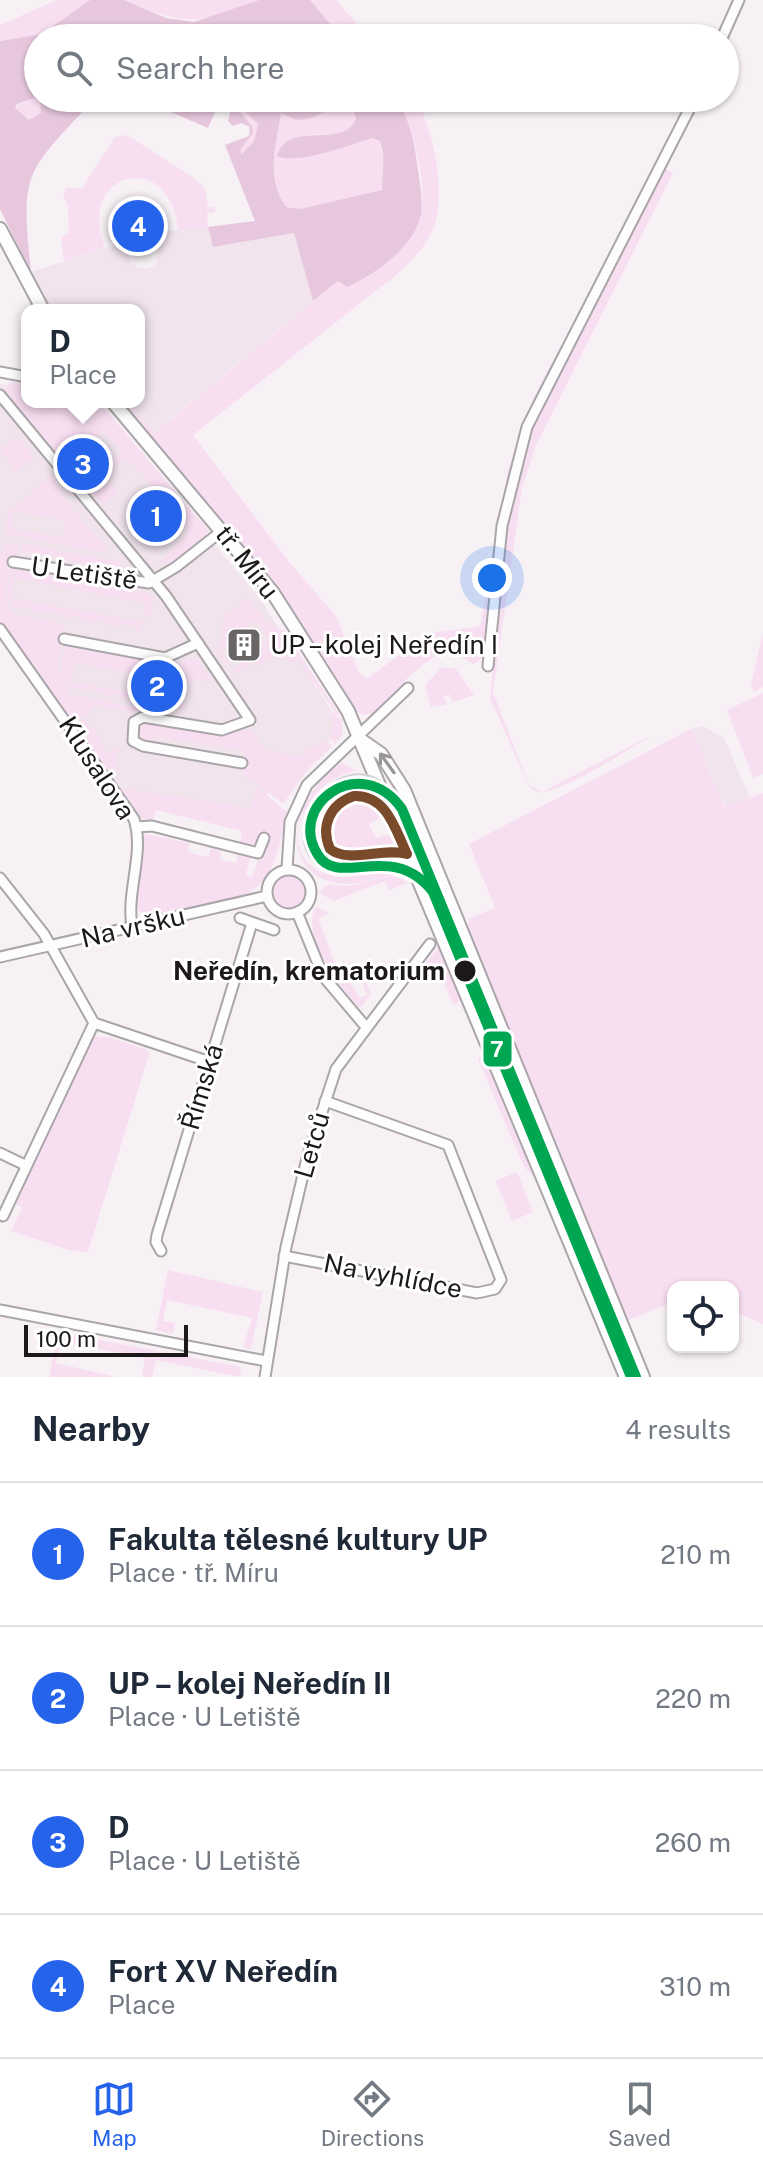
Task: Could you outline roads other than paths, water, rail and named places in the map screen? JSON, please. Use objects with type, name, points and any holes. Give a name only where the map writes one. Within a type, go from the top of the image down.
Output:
[{"type":"main road","points":[[0,229],[40,304]]},
{"type":"main road","name":"tř. Míru","points":[[118,408],[223,530],[299,631],[348,711],[626,1377]]},
{"type":"main road","name":"tř. Míru","points":[[358,738],[386,760],[404,790],[643,1377]]},
{"type":"street","points":[[728,24],[739,0]]},
{"type":"street","points":[[488,666],[502,526],[527,427],[688,112]]},
{"type":"street","points":[[0,372],[21,376]]},
{"type":"street","name":"U Letiště","points":[[0,395],[154,582],[250,720],[222,730],[143,717],[134,722],[133,741],[143,746],[242,763]]},
{"type":"street","name":"U Letiště","points":[[13,562],[129,582],[154,582],[223,530]]},
{"type":"street","name":"Klusalova","points":[[0,629],[76,733],[136,827],[130,899],[132,926]]},
{"type":"street","points":[[64,639],[165,658],[198,643]]},
{"type":"street","points":[[287,869],[289,827],[298,800],[316,774],[408,688]]},
{"type":"street","points":[[136,827],[152,826],[258,853],[264,838]]},
{"type":"street","points":[[287,869],[302,874],[311,887],[306,905],[297,912],[278,911],[267,896],[272,876],[287,869]]},
{"type":"street","points":[[0,878],[51,946],[94,1023],[210,1062]]},
{"type":"street","name":"Na vršku","points":[[0,957],[267,896]]},
{"type":"street","points":[[297,912],[323,976],[366,1027]]},
{"type":"street","points":[[240,918],[274,930]]},
{"type":"street","name":"Římská","points":[[161,1251],[157,1235],[252,923]]},
{"type":"street","name":"Letců","points":[[265,1377],[284,1256],[338,1063],[430,944]]},
{"type":"street","points":[[3,1216],[94,1023]]},
{"type":"street","name":"Na vyhlídce","points":[[284,1256],[477,1293],[491,1291],[500,1284],[500,1271],[448,1145],[325,1101]]},
{"type":"street","points":[[0,1153],[25,1165]]},
{"type":"street","points":[[0,1310],[266,1361]]},
{"type":"tram line","points":[[400,867],[349,874],[333,872],[311,858],[304,838],[308,815],[320,794],[339,779],[361,774],[383,783],[402,809]]},
{"type":"place","name":"Fort XV Neředín","points":[[138,226]]},
{"type":"place","name":"D","points":[[83,464]]},
{"type":"place","name":"Fakulta tělesné kultury UP","points":[[156,516]]},
{"type":"place","name":"UP – kolej Neředín I","points":[[244,645]]},
{"type":"place","name":"UP – kolej Neředín II","points":[[157,686]]},
{"type":"place","name":"Neředín, krematorium","points":[[465,971]]}]
